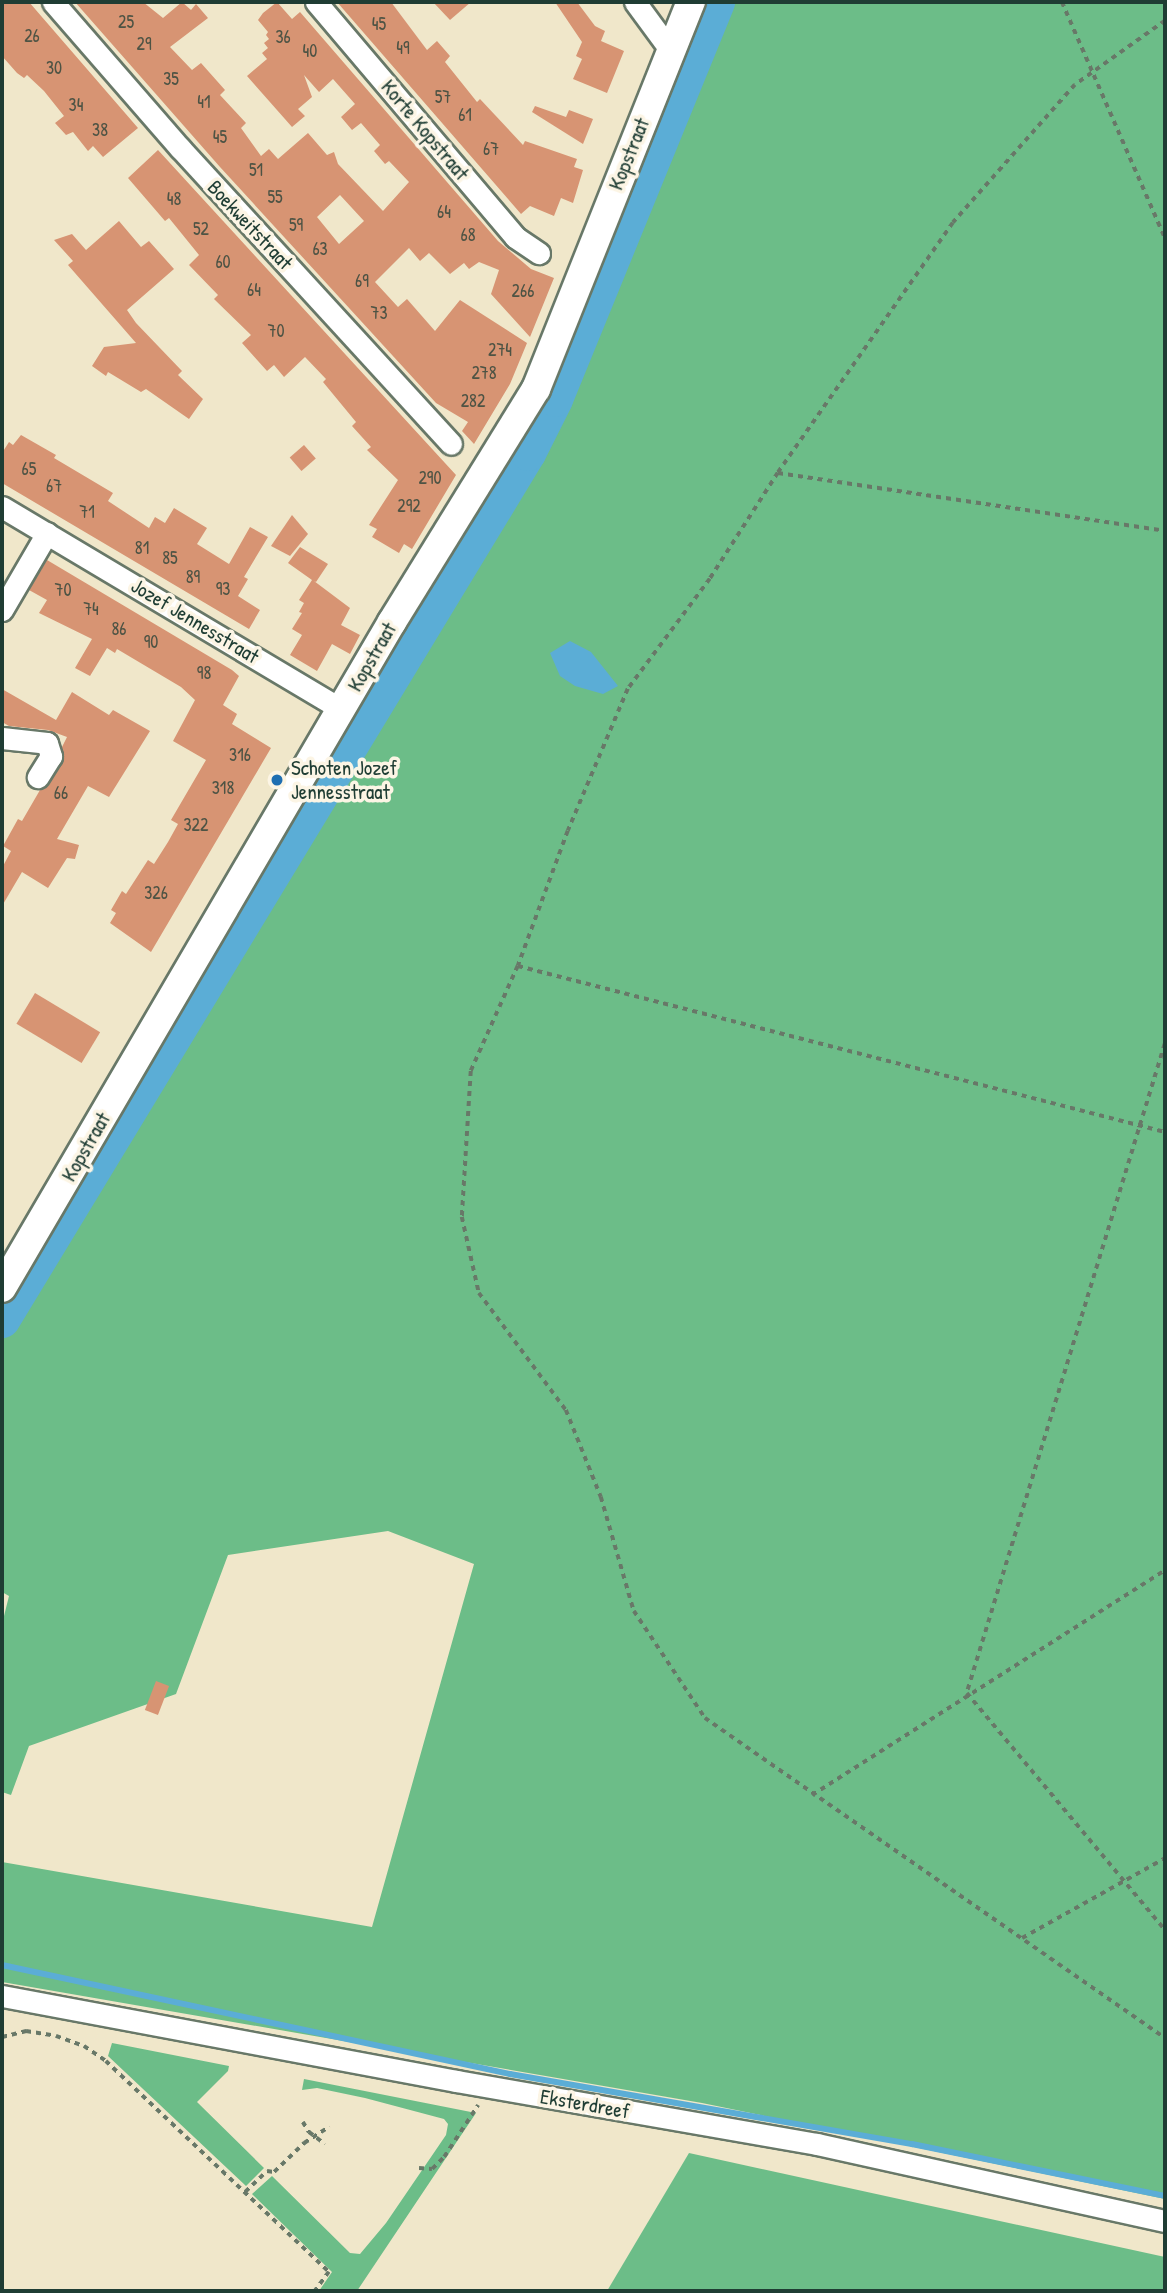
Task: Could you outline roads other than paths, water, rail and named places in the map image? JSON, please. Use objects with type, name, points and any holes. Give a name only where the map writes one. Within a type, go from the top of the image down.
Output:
[{"type":"main road","name":"Kopstraat","points":[[2,1289],[342,710],[536,390],[691,2]]},
{"type":"street","name":"Boekweitstraat","points":[[53,2],[180,148],[452,444]]},
{"type":"street","name":"Korte Kopstraat","points":[[316,2],[515,237],[539,253]]},
{"type":"street","points":[[635,2],[671,51]]},
{"type":"street","name":"Jozef Jennesstraat","points":[[2,507],[342,710]]},
{"type":"street","points":[[2,610],[47,533]]},
{"type":"street","points":[[2,738],[47,743],[51,756],[38,777]]},
{"type":"street","name":"Eksterdreef","points":[[2,1996],[490,2087],[817,2144],[1165,2221]]},
{"type":"water","points":[[570,641],[591,652],[618,686],[603,694],[575,686],[560,676],[550,653]]},
{"type":"waterway","points":[[2,1320],[528,453],[555,399],[717,2]]},
{"type":"waterway","points":[[2,1965],[510,2074],[912,2144],[1165,2196]]},
{"type":"place","name":"Schoten Jozef Jennesstraat","points":[[277,780]]}]
